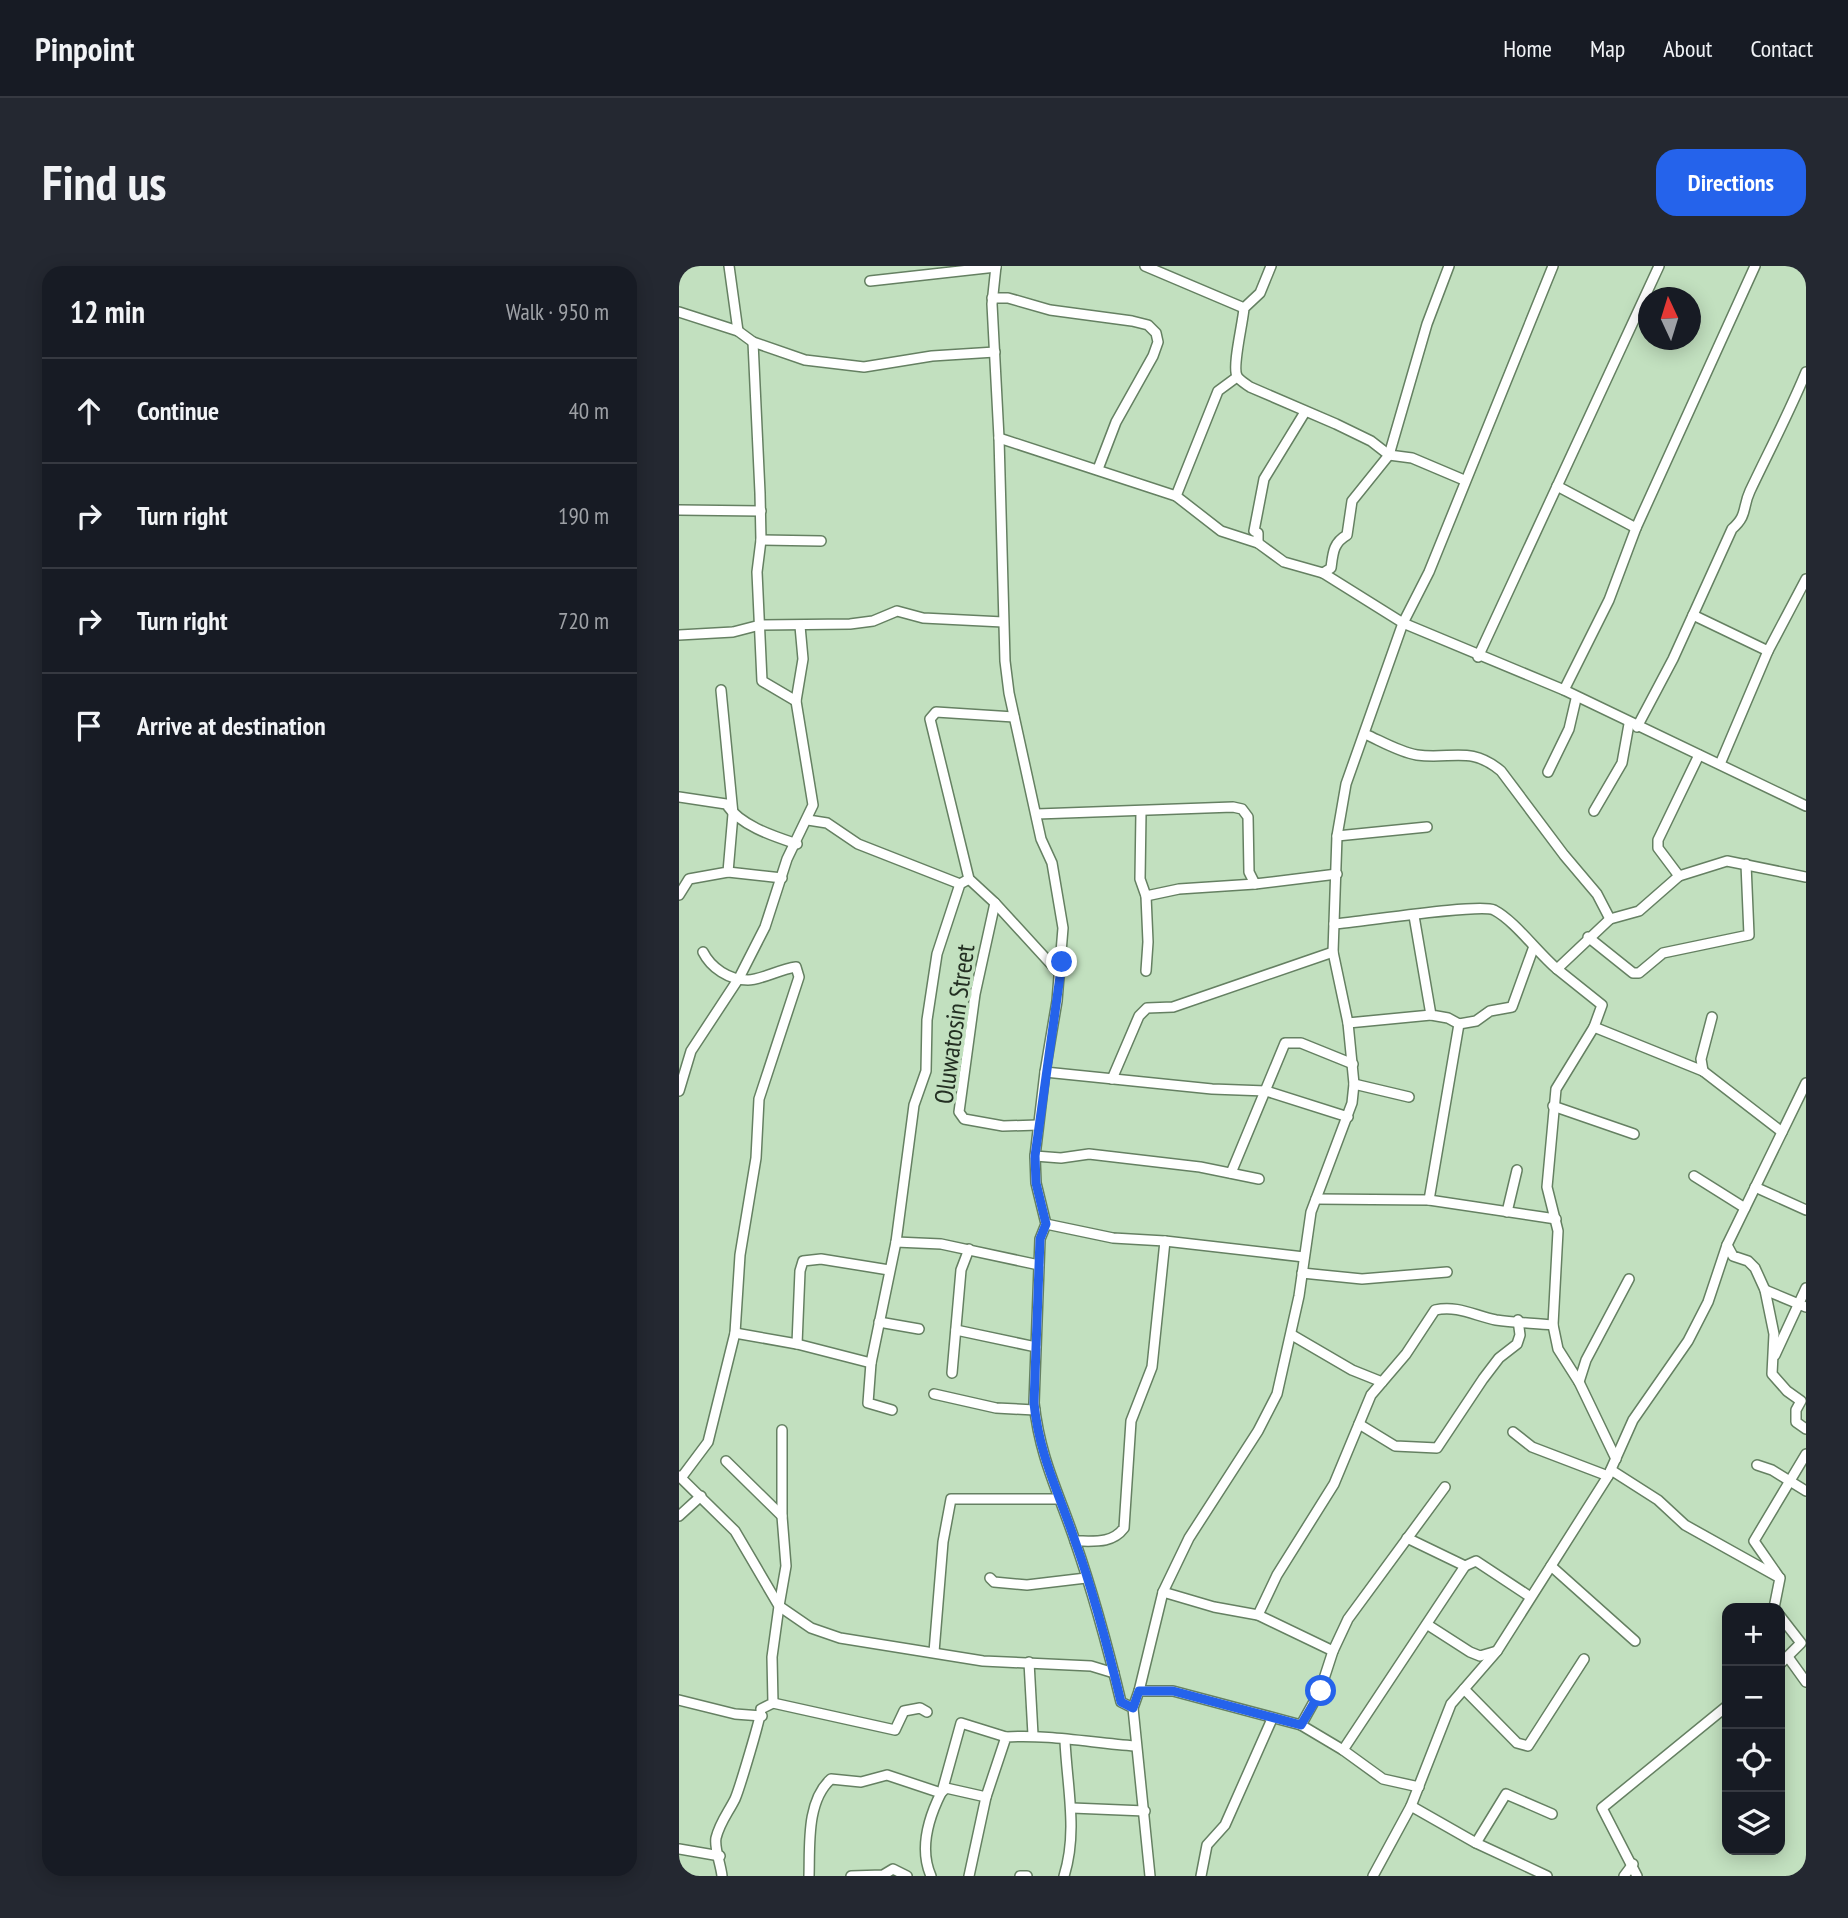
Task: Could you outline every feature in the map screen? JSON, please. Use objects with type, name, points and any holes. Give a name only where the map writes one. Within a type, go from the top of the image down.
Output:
[{"type":"street","points":[[729,266],[738,331]]},
{"type":"street","points":[[870,281],[996,266],[992,298],[999,438],[1003,622],[1009,693],[1041,839],[1052,863],[1061,914],[1060,974],[1035,1156],[1036,1183],[1046,1224],[1040,1239],[1035,1410],[1047,1469],[1075,1541],[1121,1702],[1133,1708]]},
{"type":"street","points":[[1145,266],[1244,308]]},
{"type":"street","points":[[1271,266],[1260,293],[1244,308],[1242,334],[1234,364],[1237,377],[1250,387],[1371,441],[1389,455],[1412,458],[1464,480]]},
{"type":"street","points":[[1324,573],[1331,569],[1334,548],[1339,540],[1347,535],[1352,501],[1389,455],[1427,324],[1448,266]]},
{"type":"street","points":[[1150,1876],[1133,1708],[1163,1591],[1189,1538],[1270,1412],[1292,1335],[1316,1199],[1348,1117],[1355,1084],[1348,1023],[1333,952],[1337,836],[1346,784],[1403,623],[1429,572],[1464,480],[1479,454],[1539,294],[1553,266]]},
{"type":"street","points":[[1478,657],[1659,266]]},
{"type":"street","points":[[1564,690],[1609,600],[1636,528],[1755,266]]},
{"type":"street","points":[[992,298],[1008,298],[1050,310],[1132,321],[1148,325],[1156,333],[1158,342],[1153,356],[1116,422],[1098,469]]},
{"type":"street","points":[[679,312],[738,331],[753,342],[805,360],[864,367],[932,356],[995,352]]},
{"type":"street","points":[[753,342],[761,511],[757,572],[762,681],[796,701]]},
{"type":"street","points":[[1594,811],[1622,763],[1633,725],[1693,615],[1732,529],[1744,518],[1749,494],[1789,415],[1806,372]]},
{"type":"street","points":[[1176,496],[1218,391],[1237,377]]},
{"type":"street","points":[[1258,543],[1258,533],[1254,531],[1264,479],[1305,412]]},
{"type":"street","points":[[999,438],[1176,496],[1221,531],[1258,543],[1283,562],[1324,573],[1403,623],[1478,657],[1564,690],[1576,699],[1806,806]]},
{"type":"street","points":[[1557,486],[1636,528]]},
{"type":"street","points":[[679,510],[761,511]]},
{"type":"street","points":[[761,540],[821,541]]},
{"type":"street","points":[[1720,764],[1768,652],[1806,579]]},
{"type":"street","points":[[679,635],[733,632],[760,625],[800,626],[873,621],[897,611],[923,618],[1003,622]]},
{"type":"street","points":[[1693,615],[1768,652]]},
{"type":"street","points":[[679,1091],[691,1051],[739,978],[765,927],[787,859],[797,844],[813,805],[796,701],[803,659],[800,626]]},
{"type":"street","points":[[721,690],[733,814],[729,872]]},
{"type":"street","points":[[1548,772],[1569,729],[1576,699]]},
{"type":"street","points":[[892,1410],[868,1403],[871,1363],[896,1242],[914,1105],[926,1071],[927,1020],[937,954],[964,882],[930,719],[936,712],[1014,717]]},
{"type":"street","points":[[1365,734],[1418,755],[1472,755],[1489,761],[1501,771],[1563,855],[1597,894],[1611,919]]},
{"type":"street","points":[[1679,876],[1658,848],[1658,840],[1699,755]]},
{"type":"street","points":[[679,797],[726,804],[733,814],[749,824],[797,844]]},
{"type":"street","points":[[1037,814],[1233,807],[1243,810],[1248,817],[1249,872],[1255,884]]},
{"type":"street","points":[[1141,812],[1140,879],[1146,896],[1146,971]]},
{"type":"street","points":[[808,820],[827,823],[869,849],[964,882],[995,902],[1060,974]]},
{"type":"street","points":[[1337,836],[1427,827]]},
{"type":"street","points":[[1557,969],[1588,937],[1611,919],[1639,911],[1679,876],[1727,861],[1806,877]]},
{"type":"street","points":[[1588,937],[1633,973],[1639,973],[1663,953],[1749,935],[1746,864]]},
{"type":"street","points":[[679,895],[689,879],[729,872],[782,878]]},
{"type":"street","points":[[1146,896],[1179,890],[1337,874]]},
{"type":"street","name":"Oluwatosin Street","points":[[995,902],[975,994],[960,1112],[964,1119],[1003,1126],[1038,1125]]},
{"type":"street","points":[[1334,924],[1485,907],[1515,926],[1533,949],[1601,1003],[1594,1027],[1556,1089],[1547,1186],[1549,1204],[1556,1219],[1553,1325],[1560,1355],[1579,1381],[1616,1459]]},
{"type":"street","points":[[1414,916],[1431,1015]]},
{"type":"street","points":[[1348,1023],[1431,1015],[1448,1018],[1459,1024],[1476,1021],[1490,1011],[1512,1007],[1533,949]]},
{"type":"street","points":[[703,952],[709,964],[739,978],[755,979],[787,968],[799,970],[794,999],[759,1099],[755,1168],[740,1255],[735,1333],[708,1442],[695,1464],[680,1477],[734,1531],[779,1606],[811,1628],[840,1638],[983,1661],[1091,1666],[1114,1673]]},
{"type":"street","points":[[1112,1079],[1139,1016],[1147,1008],[1173,1007],[1333,952]]},
{"type":"street","points":[[1703,1071],[1701,1059],[1712,1017]]},
{"type":"street","points":[[1429,1199],[1459,1024]]},
{"type":"street","points":[[1594,1027],[1703,1071],[1782,1132]]},
{"type":"street","points":[[1231,1173],[1253,1114],[1266,1091],[1285,1043],[1301,1043],[1353,1063]]},
{"type":"street","points":[[1045,1072],[1266,1091],[1348,1117]]},
{"type":"street","points":[[1374,1876],[1411,1806],[1451,1704],[1497,1651],[1529,1596],[1552,1566],[1609,1473],[1633,1420],[1688,1341],[1709,1303],[1727,1245],[1782,1132],[1803,1097],[1806,1083]]},
{"type":"street","points":[[1355,1084],[1409,1097]]},
{"type":"street","points":[[1553,1106],[1634,1134]]},
{"type":"street","points":[[1035,1156],[1061,1158],[1089,1154],[1259,1179]]},
{"type":"street","points":[[1507,1212],[1517,1170]]},
{"type":"street","points":[[1694,1176],[1745,1208]]},
{"type":"street","points":[[1755,1186],[1806,1210]]},
{"type":"street","points":[[1316,1199],[1429,1199],[1556,1219]]},
{"type":"street","points":[[1046,1224],[1113,1238],[1165,1241],[1304,1257]]},
{"type":"street","points":[[1075,1541],[1110,1540],[1124,1528],[1125,1467],[1131,1421],[1151,1367],[1165,1241]]},
{"type":"street","points":[[896,1242],[969,1249],[1039,1265]]},
{"type":"street","points":[[1727,1245],[1733,1256],[1748,1261],[1755,1268],[1765,1290],[1775,1334],[1772,1374],[1787,1391],[1801,1401],[1796,1410],[1795,1422],[1806,1429]]},
{"type":"street","points":[[952,1373],[961,1270],[969,1249]]},
{"type":"street","points":[[797,1343],[800,1271],[803,1261],[821,1259],[889,1270]]},
{"type":"street","points":[[1302,1273],[1362,1279],[1447,1272]]},
{"type":"street","points":[[1579,1381],[1585,1360],[1629,1279]]},
{"type":"street","points":[[1771,1363],[1802,1305],[1806,1288]]},
{"type":"street","points":[[1765,1290],[1802,1305]]},
{"type":"street","points":[[1258,1615],[1276,1575],[1334,1484],[1371,1395],[1406,1354],[1435,1310],[1445,1308],[1473,1312],[1496,1320],[1553,1325]]},
{"type":"street","points":[[1359,1424],[1395,1446],[1437,1448],[1499,1358],[1517,1344],[1520,1335],[1518,1321]]},
{"type":"street","points":[[879,1322],[919,1329]]},
{"type":"street","points":[[956,1331],[1036,1347]]},
{"type":"street","points":[[735,1333],[797,1343],[871,1363]]},
{"type":"street","points":[[1292,1335],[1352,1370],[1382,1382]]},
{"type":"street","points":[[934,1394],[996,1408],[1035,1410]]},
{"type":"street","points":[[773,1703],[772,1657],[786,1566],[782,1516],[782,1430]]},
{"type":"street","points":[[1513,1432],[1538,1450],[1609,1473],[1658,1500],[1685,1525],[1780,1578]]},
{"type":"street","points":[[1775,1603],[1780,1578],[1754,1541],[1806,1454]]},
{"type":"street","points":[[726,1461],[782,1516]]},
{"type":"street","points":[[1757,1465],[1806,1491]]},
{"type":"street","points":[[1301,1725],[1321,1691],[1333,1651],[1348,1619],[1445,1487]]},
{"type":"street","points":[[679,1516],[701,1496]]},
{"type":"street","points":[[933,1653],[943,1542],[951,1499],[1058,1499]]},
{"type":"street","points":[[1406,1538],[1465,1566]]},
{"type":"street","points":[[1343,1750],[1465,1566],[1476,1561],[1529,1596]]},
{"type":"street","points":[[1552,1566],[1635,1642]]},
{"type":"street","points":[[990,1578],[994,1582],[1027,1585],[1086,1578]]},
{"type":"street","points":[[1163,1591],[1214,1607],[1258,1615],[1333,1651]]},
{"type":"street","points":[[1785,1622],[1801,1643],[1785,1660]]},
{"type":"street","points":[[1428,1625],[1480,1656],[1497,1651]]},
{"type":"street","points":[[1788,1657],[1806,1682]]},
{"type":"street","points":[[1464,1689],[1517,1744],[1528,1746],[1584,1659]]},
{"type":"street","points":[[1029,1662],[1033,1735]]},
{"type":"street","points":[[1139,1691],[1173,1691],[1224,1702],[1272,1719],[1301,1725],[1343,1750],[1383,1779],[1419,1787]]},
{"type":"street","points":[[679,1700],[735,1714],[762,1716]]},
{"type":"street","points":[[722,1876],[720,1856],[715,1843],[721,1820],[735,1799],[749,1748],[762,1716],[761,1709],[773,1703],[895,1730],[904,1711],[920,1708],[927,1712]]},
{"type":"street","points":[[1637,1876],[1602,1808],[1722,1710]]},
{"type":"street","points":[[1201,1876],[1207,1845],[1226,1825],[1272,1719]]},
{"type":"street","points":[[931,1876],[923,1857],[931,1825],[931,1811],[942,1791],[961,1723],[1006,1737],[1033,1735],[1065,1741],[1135,1746]]},
{"type":"street","points":[[969,1876],[986,1797],[1006,1737]]},
{"type":"street","points":[[1064,1876],[1072,1808],[1067,1790],[1065,1741]]},
{"type":"street","points":[[809,1876],[812,1816],[824,1786],[831,1779],[861,1782],[887,1775],[942,1791],[986,1797]]},
{"type":"street","points":[[1476,1843],[1506,1794],[1552,1814]]},
{"type":"street","points":[[1411,1806],[1476,1843],[1547,1876]]},
{"type":"street","points":[[1072,1808],[1145,1811]]},
{"type":"street","points":[[679,1849],[720,1856]]},
{"type":"street","points":[[1624,1876],[1633,1864]]},
{"type":"street","points":[[851,1876],[883,1875],[893,1869],[907,1876]]},
{"type":"street","points":[[1020,1876],[1027,1876]]},
{"type":"route","points":[[1062,962],[1035,1156],[1036,1183],[1046,1224],[1040,1239],[1034,1403],[1037,1429],[1050,1480],[1075,1541],[1121,1702],[1133,1708],[1139,1691],[1173,1691],[1224,1702],[1272,1719],[1301,1725],[1321,1691]]}]
